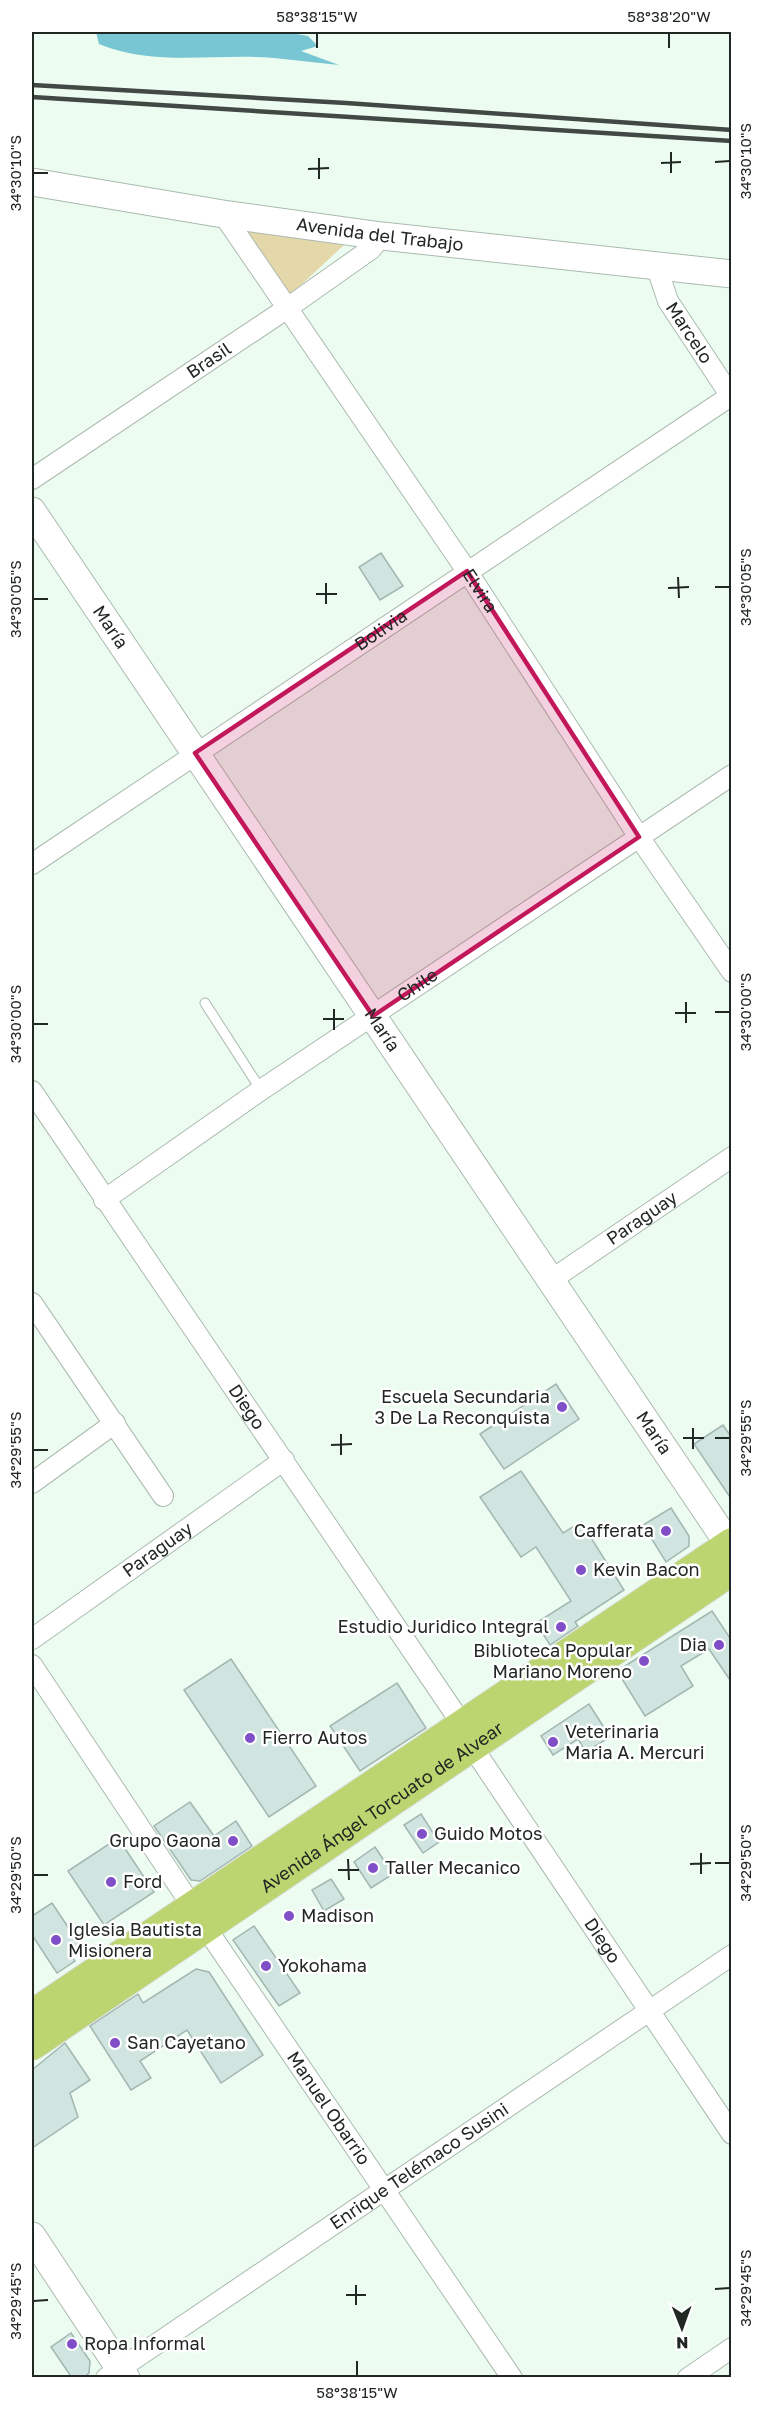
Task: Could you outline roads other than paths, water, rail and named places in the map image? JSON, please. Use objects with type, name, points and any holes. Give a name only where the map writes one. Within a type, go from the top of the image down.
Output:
[{"type":"main road","name":"Avenida Ángel Torcuato de Alvear","points":[[32,2044],[199,1917],[468,1736],[731,1552]]},
{"type":"main road","name":"Avenida Ángel Torcuato de Alvear","points":[[32,2015],[199,1917]]},
{"type":"street","name":"Avenida del Trabajo","points":[[32,182],[223,214],[382,236],[732,274]]},
{"type":"street","name":"Elvira","points":[[223,214],[467,571],[639,837],[732,972]]},
{"type":"street","name":"Brasil","points":[[32,479],[286,309],[371,249],[382,236]]},
{"type":"street","name":"Marcelo","points":[[656,265],[668,301],[731,396]]},
{"type":"street","name":"Bolivia","points":[[32,864],[731,396]]},
{"type":"street","name":"María","points":[[32,511],[551,1280],[731,1552]]},
{"type":"street","name":"Chile","points":[[104,1200],[261,1090],[732,775]]},
{"type":"street","name":"Diego","points":[[32,1091],[104,1200],[284,1460],[732,2134]]},
{"type":"street","name":"Paraguay","points":[[551,1280],[732,1157]]},
{"type":"street","points":[[32,1303],[163,1496]]},
{"type":"street","points":[[32,1483],[115,1423]]},
{"type":"street","name":"Paraguay","points":[[32,1639],[284,1460]]},
{"type":"street","name":"Manuel Obarrio","points":[[32,1665],[199,1917],[512,2378]]},
{"type":"street","name":"Enrique Telémaco Susini","points":[[117,2374],[732,1955]]},
{"type":"street","points":[[32,2236],[117,2374]]},
{"type":"street","points":[[688,2378],[732,2348]]},
{"type":"lane","points":[[205,1003],[261,1090]]},
{"type":"water","points":[[96,32],[285,32],[308,36],[318,46],[301,51],[339,65],[274,58],[186,58],[142,55],[99,44]]},
{"type":"railway","points":[[32,85],[346,103],[732,130]]},
{"type":"railway","points":[[32,97],[732,141]]},
{"type":"place","name":"Escuela Secundaria 3 De La Reconquista","points":[[562,1407]]},
{"type":"place","name":"Cafferata","points":[[666,1531]]},
{"type":"place","name":"Kevin Bacon","points":[[581,1570]]},
{"type":"place","name":"Estudio Juridico Integral","points":[[561,1627]]},
{"type":"place","name":"Dia","points":[[719,1645]]},
{"type":"place","name":"Biblioteca Popular Mariano Moreno","points":[[644,1661]]},
{"type":"place","name":"Fierro Autos","points":[[250,1738]]},
{"type":"place","name":"Veterinaria Maria A. Mercuri","points":[[553,1742]]},
{"type":"place","name":"Guido Motos","points":[[422,1834]]},
{"type":"place","name":"Grupo Gaona","points":[[233,1841]]},
{"type":"place","name":"Taller Mecanico","points":[[373,1868]]},
{"type":"place","name":"Ford","points":[[111,1882]]},
{"type":"place","name":"Madison","points":[[289,1916]]},
{"type":"place","name":"Iglesia Bautista Misionera","points":[[56,1940]]},
{"type":"place","name":"Yokohama","points":[[266,1966]]},
{"type":"place","name":"San Cayetano","points":[[115,2043]]},
{"type":"place","name":"Ropa Informal","points":[[72,2344]]}]
